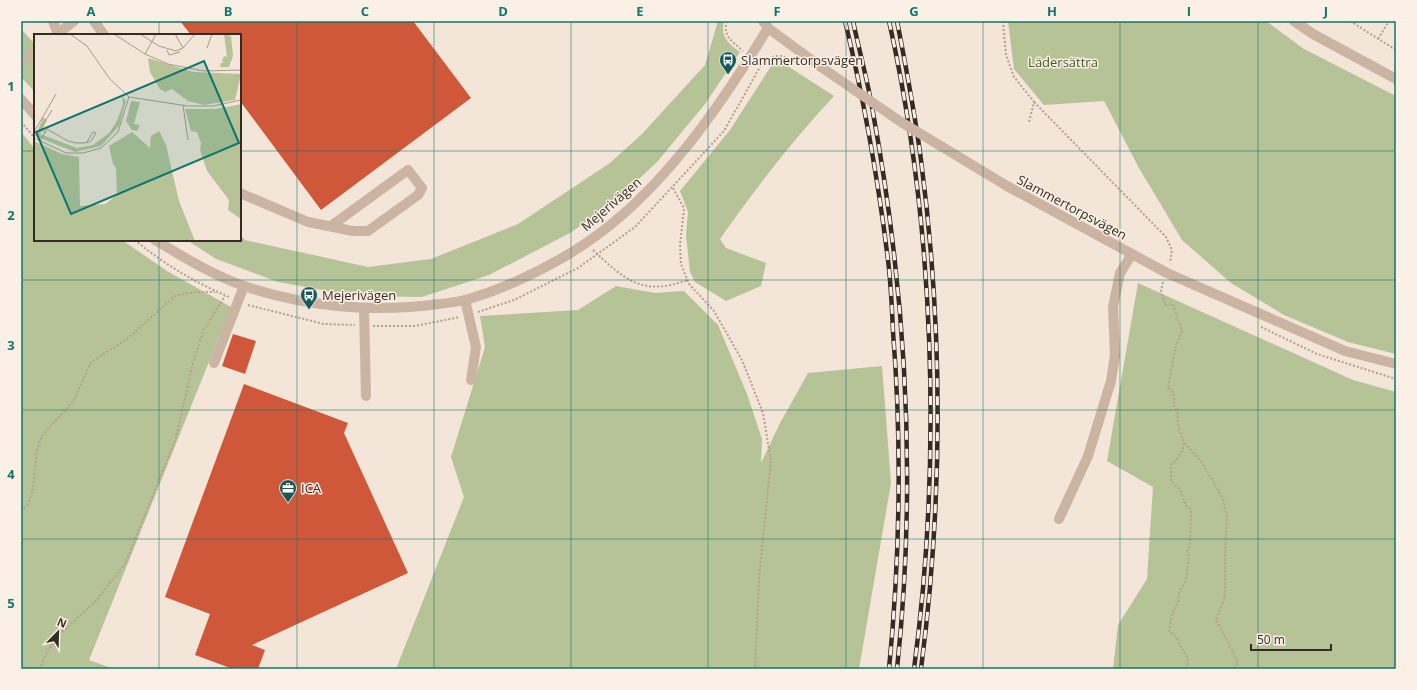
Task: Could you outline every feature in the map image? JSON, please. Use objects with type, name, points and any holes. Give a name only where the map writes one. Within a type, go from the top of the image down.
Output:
[{"type":"street","points":[[53,21],[57,34],[74,21]]},
{"type":"street","points":[[94,21],[103,34]]},
{"type":"street","points":[[1294,21],[1313,34],[1396,79]]},
{"type":"street","name":"Mejerivägen","points":[[157,241],[205,269],[244,286],[313,303],[364,308],[414,307],[465,300],[503,286],[587,243],[629,209],[655,183],[692,140],[750,58],[765,24]]},
{"type":"street","name":"Slammertorpsvägen","points":[[765,24],[821,67],[901,122],[1007,186],[1132,254],[1165,277],[1345,351],[1396,364]]},
{"type":"street","points":[[21,62],[34,52]]},
{"type":"street","points":[[21,98],[34,114]]},
{"type":"street","points":[[241,194],[308,222],[353,231],[368,231],[418,195],[422,188],[408,170],[331,226]]},
{"type":"street","points":[[1059,519],[1088,456],[1111,381],[1115,355],[1113,307],[1120,273],[1132,254]]},
{"type":"street","points":[[214,363],[244,286]]},
{"type":"street","points":[[465,300],[476,348],[471,380]]},
{"type":"street","points":[[364,308],[366,396]]},
{"type":"path","points":[[728,21],[725,29],[727,36],[750,58],[761,65]]},
{"type":"path","points":[[1003,21],[1006,55],[1014,77],[1034,102],[1166,236],[1172,250],[1161,291],[1165,305],[1173,304],[1182,331],[1175,349],[1168,388],[1172,390],[1175,401],[1173,404],[1178,413],[1177,422],[1185,443],[1203,464],[1223,499],[1227,517],[1225,553],[1226,597],[1216,619],[1238,662],[1234,669]]},
{"type":"path","points":[[1350,21],[1396,50]]},
{"type":"path","points":[[1378,39],[1389,21]]},
{"type":"path","points":[[136,241],[150,253],[216,292],[254,308],[324,324],[416,326],[469,315],[514,300],[578,268],[635,227],[673,188],[724,131],[761,65],[770,57],[779,56],[798,64]]},
{"type":"path","points":[[1029,122],[1034,102]]},
{"type":"path","points":[[21,122],[34,137]]},
{"type":"path","points":[[673,188],[684,208],[680,245],[681,264],[687,280],[714,311],[742,360],[763,413],[771,462],[759,578],[754,669]]},
{"type":"path","points":[[587,243],[602,260],[626,279],[646,287],[675,284],[687,280]]},
{"type":"path","points":[[21,511],[28,504],[34,489],[37,449],[42,436],[74,400],[91,362],[127,340],[175,296],[194,292],[216,292]]},
{"type":"path","points":[[39,669],[47,652],[61,633],[96,601],[125,564],[176,438],[192,367],[203,331],[225,295]]},
{"type":"path","points":[[1185,443],[1180,456],[1171,465],[1171,482],[1180,489],[1186,506],[1191,508],[1190,544],[1187,552],[1190,556],[1186,580],[1179,593],[1178,603],[1172,614],[1169,631],[1178,638],[1179,644],[1188,658],[1187,669]]},
{"type":"green space","points":[[718,21],[724,21],[723,31],[726,39],[740,52],[705,104],[657,162],[613,203],[570,233],[489,275],[422,297],[355,296],[278,282],[216,259],[189,241],[241,241],[241,236],[245,240],[368,267],[431,259],[518,224],[610,163],[642,134],[705,65]]},
{"type":"green space","name":"Lädersättra","points":[[1008,21],[1266,21],[1304,49],[1396,96],[1396,354],[1348,342],[1284,315],[1231,283],[1182,240],[1139,168],[1104,101],[1044,105],[1014,69]]},
{"type":"green space","points":[[21,29],[34,43],[34,91],[21,77]]},
{"type":"green space","points":[[773,63],[786,65],[834,96],[803,130],[774,166],[720,239],[726,248],[766,263],[761,286],[726,301],[695,282],[690,272],[686,235],[688,212],[680,191],[730,130]]},
{"type":"green space","points":[[21,132],[34,148],[34,241],[123,241],[167,271],[231,307],[89,660],[114,669],[21,669]]},
{"type":"green space","points":[[1138,283],[1353,380],[1396,392],[1396,669],[1113,669],[1118,625],[1147,579],[1153,487],[1107,461]]},
{"type":"green space","points":[[616,286],[655,293],[684,291],[718,325],[747,394],[762,439],[761,463],[779,425],[808,373],[882,366],[891,483],[859,669],[396,669],[464,497],[451,457],[485,347],[480,316],[578,310]]},
{"type":"building","points":[[180,21],[413,21],[471,98],[321,210],[241,102],[241,34],[190,34]]},
{"type":"building","points":[[233,334],[256,341],[245,374],[222,366]]},
{"type":"building","name":"ICA","points":[[244,384],[348,423],[344,433],[408,573],[252,645],[265,650],[258,669],[233,669],[195,655],[210,614],[165,597]]},
{"type":"railway","points":[[845,21],[875,170],[888,260],[891,296],[899,458],[896,585],[889,669]]},
{"type":"railway","points":[[853,21],[870,96],[884,176],[893,246],[905,387],[907,458],[906,529],[903,599],[897,669]]},
{"type":"railway","points":[[889,21],[904,99],[916,180],[925,261],[929,344],[931,426],[928,509],[923,590],[914,669]]},
{"type":"railway","points":[[897,21],[921,160],[928,223],[936,351],[938,414],[933,542],[921,669]]},
{"type":"place","name":"Slammertorpsvägen","points":[[728,75]]},
{"type":"place","name":"Mejerivägen","points":[[309,310]]},
{"type":"place","name":"ICA","points":[[288,503]]}]
